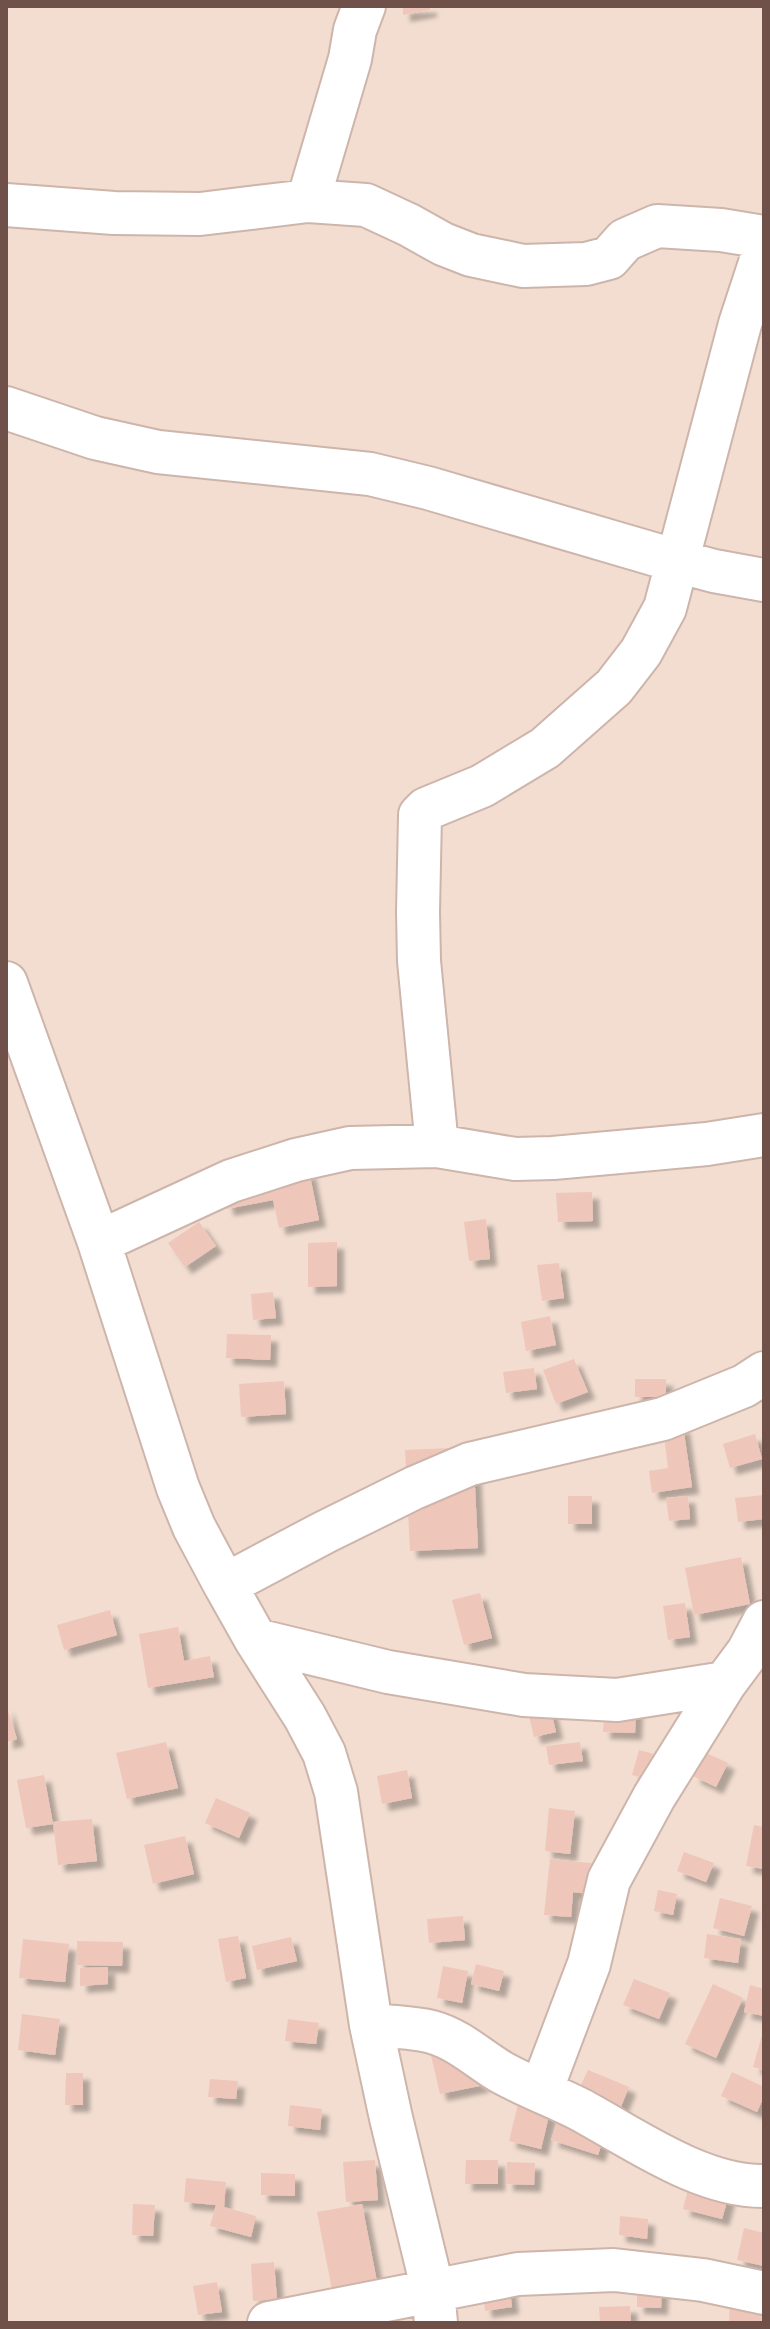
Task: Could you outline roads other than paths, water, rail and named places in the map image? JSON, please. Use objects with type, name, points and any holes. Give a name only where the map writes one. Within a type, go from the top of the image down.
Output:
[{"type":"street","points":[[308,201],[364,6]]},
{"type":"street","points":[[6,205],[114,213],[200,214],[308,201],[366,205],[471,255],[523,266],[586,264],[609,258],[625,240],[657,226],[721,230],[764,237]]},
{"type":"street","points":[[437,1146],[419,961],[420,815],[426,809],[482,786],[545,748],[614,687],[641,652],[665,608],[740,324],[764,251]]},
{"type":"street","points":[[6,408],[95,438],[158,452],[370,474],[714,571],[764,580]]},
{"type":"street","points":[[6,983],[99,1242],[178,1488],[194,1527],[256,1640],[324,1753],[336,1792],[371,2025],[434,2307]]},
{"type":"street","points":[[99,1242],[231,1181],[296,1160],[350,1148],[437,1146],[515,1159],[553,1158],[707,1144],[764,1135]]},
{"type":"street","points":[[225,1585],[414,1488],[470,1464],[663,1419],[744,1386],[764,1373]]},
{"type":"street","points":[[256,1640],[388,1672],[524,1695],[617,1700],[750,1652]]},
{"type":"street","points":[[541,2091],[589,1964],[609,1880],[654,1797],[750,1652]]},
{"type":"street","points":[[371,2025],[432,2032],[672,2162],[702,2174],[764,2186]]},
{"type":"street","points":[[269,2323],[434,2307],[518,2274],[614,2270],[703,2280],[764,2293]]}]
